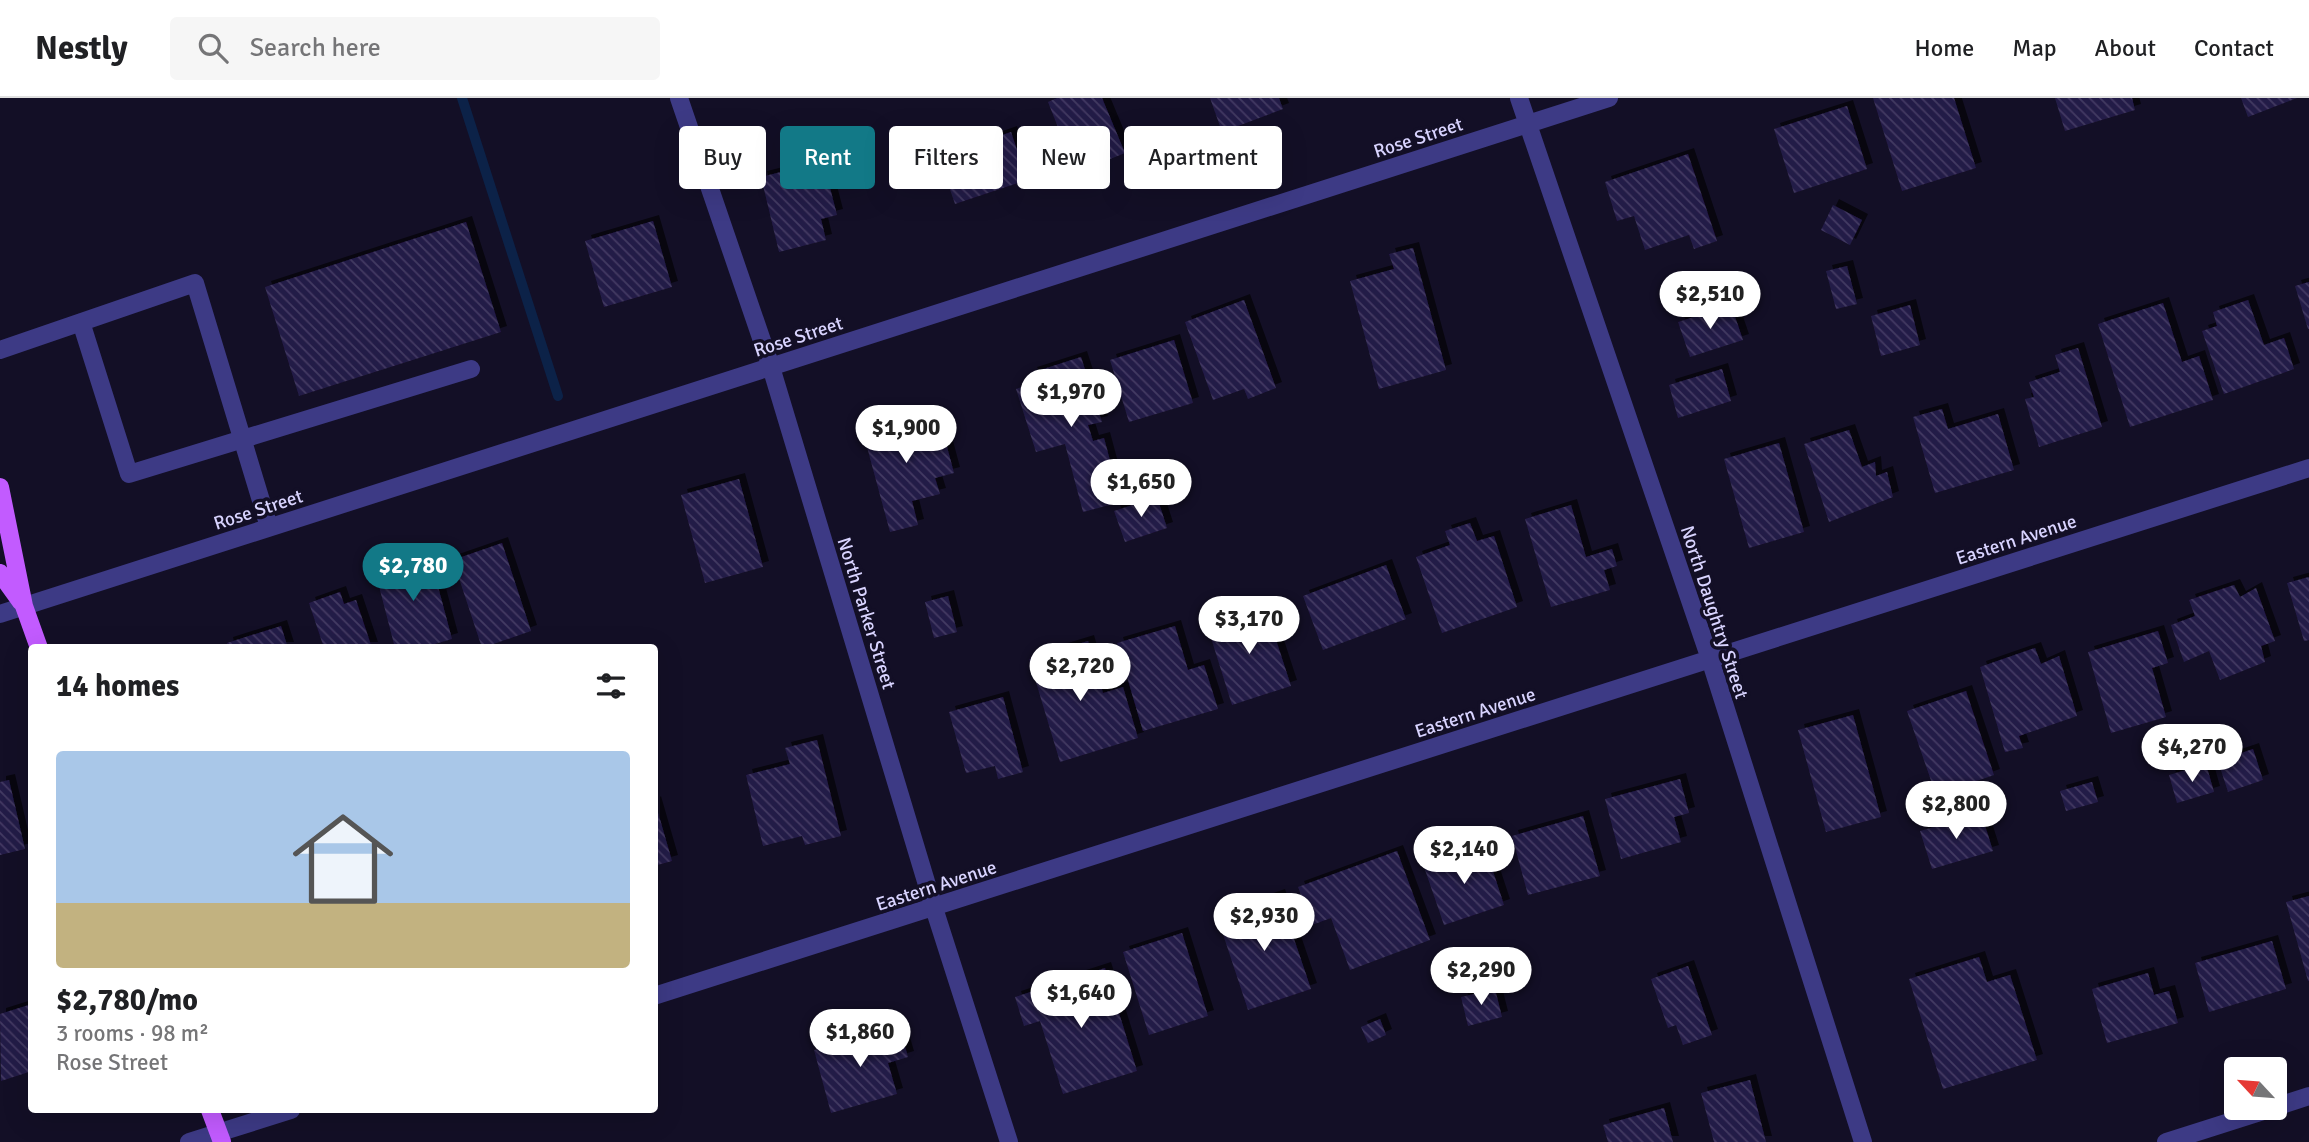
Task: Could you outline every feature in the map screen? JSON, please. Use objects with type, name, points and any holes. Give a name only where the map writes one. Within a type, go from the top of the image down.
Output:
[{"type":"main road","points":[[0,487],[24,606],[38,644]]},
{"type":"main road","points":[[0,573],[24,606]]},
{"type":"main road","points":[[211,1113],[220,1137]]},
{"type":"street","name":"North Parker Street","points":[[678,98],[771,367],[934,908],[1009,1142]]},
{"type":"street","name":"North Daughtry Street","points":[[1519,98],[1710,659],[1863,1142]]},
{"type":"street","name":"Rose Street","points":[[0,614],[1609,98]]},
{"type":"street","points":[[0,350],[195,283],[269,527]]},
{"type":"street","points":[[81,322],[130,474],[471,369]]},
{"type":"street","name":"Eastern Avenue","points":[[658,995],[2309,468]]},
{"type":"street","points":[[2287,1103],[2309,1096]]},
{"type":"street","points":[[189,1142],[220,1137],[283,1113]]},
{"type":"street","points":[[2166,1142],[2234,1120]]},
{"type":"building","points":[[1057,98],[1102,98],[1124,153],[1110,159],[1110,126],[1057,126],[1048,102]]},
{"type":"building","points":[[1210,98],[1279,98],[1283,109],[1238,126],[1220,126]]},
{"type":"building","points":[[1873,98],[1954,98],[1976,168],[1902,191]]},
{"type":"building","points":[[2055,98],[2132,98],[2135,110],[2065,131]]},
{"type":"building","points":[[2241,98],[2297,98],[2248,117]]},
{"type":"building","points":[[1847,106],[1867,169],[1794,193],[1774,129]]},
{"type":"building","points":[[1011,132],[1017,150],[1017,183],[1003,188],[1003,135]]},
{"type":"building","points":[[1688,154],[1717,241],[1694,249],[1689,235],[1645,250],[1634,216],[1617,221],[1605,182]]},
{"type":"building","points":[[780,172],[780,189],[830,189],[837,215],[821,219],[826,240],[779,252],[764,189],[766,176]]},
{"type":"building","points":[[950,189],[1000,189],[955,204]]},
{"type":"building","points":[[1833,205],[1862,220],[1850,245],[1821,230]]},
{"type":"building","points":[[653,221],[672,287],[604,307],[585,241]]},
{"type":"building","points":[[466,222],[501,332],[299,396],[265,287]]},
{"type":"building","points":[[1413,248],[1446,370],[1379,389],[1350,281],[1394,269],[1389,254]]},
{"type":"building","points":[[1847,266],[1857,304],[1836,309],[1826,271]]},
{"type":"building","points":[[2309,282],[2309,329],[2308,329],[2295,286]]},
{"type":"building","points":[[1244,300],[1276,388],[1248,399],[1244,389],[1213,400],[1185,322]]},
{"type":"building","points":[[2248,300],[2264,345],[2284,338],[2294,369],[2224,394],[2202,331],[2217,326],[2213,312]]},
{"type":"building","points":[[2163,303],[2182,362],[2199,356],[2213,400],[2130,427],[2098,324]]},
{"type":"building","points":[[1731,305],[1743,340],[1690,357],[1678,322]]},
{"type":"building","points":[[1910,305],[1920,345],[1881,356],[1871,316]]},
{"type":"building","points":[[1174,340],[1193,403],[1129,422],[1110,360]]},
{"type":"building","points":[[2078,348],[2102,427],[2039,447],[2025,399],[2034,397],[2029,382],[2060,372],[2055,355]]},
{"type":"building","points":[[1081,357],[1102,422],[1088,425],[1093,441],[1104,438],[1121,502],[1083,512],[1065,444],[1036,452],[1016,389],[1036,382],[1031,373]]},
{"type":"building","points":[[1722,369],[1731,401],[1678,418],[1669,385]]},
{"type":"building","points":[[1942,409],[1948,429],[1998,414],[2014,470],[1935,493],[1913,417]]},
{"type":"building","points":[[894,416],[896,428],[939,417],[954,473],[935,478],[940,494],[912,501],[918,525],[890,532],[861,425]]},
{"type":"building","points":[[1849,430],[1862,467],[1875,462],[1876,476],[1887,472],[1893,497],[1829,522],[1804,444]]},
{"type":"building","points":[[1779,443],[1804,532],[1749,548],[1724,459]]},
{"type":"building","points":[[739,479],[763,567],[705,583],[681,495]]},
{"type":"building","points":[[1157,497],[1167,528],[1125,542],[1114,511]]},
{"type":"building","points":[[1571,505],[1586,557],[1612,549],[1617,566],[1604,570],[1610,590],[1551,607],[1525,519]]},
{"type":"building","points":[[1470,523],[1477,541],[1494,536],[1517,607],[1442,633],[1416,557],[1450,545],[1445,531]]},
{"type":"building","points":[[502,543],[531,631],[494,644],[481,644],[453,560]]},
{"type":"building","points":[[429,553],[452,639],[435,644],[394,644],[374,567]]},
{"type":"building","points":[[1386,565],[1406,619],[1323,650],[1303,596]]},
{"type":"building","points":[[2309,577],[2309,640],[2304,641],[2287,583]]},
{"type":"building","points":[[2234,585],[2240,597],[2256,588],[2275,641],[2261,646],[2265,662],[2220,680],[2209,651],[2184,662],[2171,625],[2195,616],[2189,600]]},
{"type":"building","points":[[340,592],[344,604],[356,600],[371,644],[323,644],[309,603]]},
{"type":"building","points":[[948,596],[957,632],[934,638],[925,602]]},
{"type":"building","points":[[1265,606],[1291,686],[1232,705],[1207,625]]},
{"type":"building","points":[[281,626],[287,644],[227,644]]},
{"type":"building","points":[[1175,626],[1188,670],[1204,665],[1218,709],[1143,731],[1117,643]]},
{"type":"building","points":[[2158,631],[2168,663],[2152,668],[2166,717],[2111,733],[2088,652]]},
{"type":"building","points":[[1088,641],[1103,693],[1123,687],[1138,738],[1060,762],[1029,659]]},
{"type":"building","points":[[2035,648],[2041,664],[2059,656],[2077,716],[2019,736],[2023,748],[2005,752],[1980,667]]},
{"type":"building","points":[[1966,691],[1994,775],[1936,795],[1907,711]]},
{"type":"building","points":[[1003,697],[1023,772],[998,779],[995,766],[966,773],[949,712]]},
{"type":"building","points":[[1853,715],[1881,817],[1826,832],[1798,730]]},
{"type":"building","points":[[817,740],[841,836],[805,845],[802,836],[763,846],[746,775],[790,764],[785,748]]},
{"type":"building","points":[[2253,749],[2263,780],[2228,792],[2218,761]]},
{"type":"building","points":[[2206,764],[2214,792],[2177,803],[2169,775]]},
{"type":"building","points":[[1680,779],[1689,813],[1674,817],[1681,842],[1621,859],[1605,799]]},
{"type":"building","points":[[9,780],[25,849],[0,855],[0,782]]},
{"type":"building","points":[[2092,782],[2098,802],[2066,811],[2060,791]]},
{"type":"building","points":[[658,812],[672,861],[658,865]]},
{"type":"building","points":[[1981,813],[1993,851],[1932,869],[1920,831]]},
{"type":"building","points":[[1583,816],[1600,876],[1528,895],[1512,836]]},
{"type":"building","points":[[1485,847],[1504,905],[1444,925],[1424,867]]},
{"type":"building","points":[[1397,851],[1430,940],[1350,970],[1331,918],[1312,925],[1298,887]]},
{"type":"building","points":[[1279,895],[1311,989],[1248,1010],[1217,916]]},
{"type":"building","points":[[2309,896],[2309,981],[2308,981],[2286,902]]},
{"type":"building","points":[[1182,933],[1208,1016],[1149,1035],[1123,952]]},
{"type":"building","points":[[2272,941],[2286,989],[2209,1012],[2195,963]]},
{"type":"building","points":[[1979,957],[1987,982],[2010,975],[2037,1060],[1943,1089],[1909,979]]},
{"type":"building","points":[[1688,966],[1712,1035],[1683,1045],[1676,1025],[1668,1028],[1651,979]]},
{"type":"building","points":[[1105,968],[1137,1071],[1063,1094],[1040,1021],[1024,1026],[1015,997]]},
{"type":"building","points":[[2148,973],[2154,995],[2169,991],[2178,1023],[2107,1043],[2092,989]]},
{"type":"building","points":[[1495,989],[1502,1017],[1468,1026],[1461,997]]},
{"type":"building","points":[[28,1005],[28,1072],[1,1081],[0,1014]]},
{"type":"building","points":[[1380,1019],[1386,1035],[1368,1043],[1361,1027]]},
{"type":"building","points":[[899,1026],[908,1057],[888,1063],[897,1094],[831,1113],[814,1050]]},
{"type":"building","points":[[1750,1080],[1766,1142],[1714,1142],[1701,1093]]},
{"type":"building","points":[[1664,1108],[1673,1142],[1608,1142],[1603,1125]]},
{"type":"waterway","points":[[462,98],[558,396]]}]
